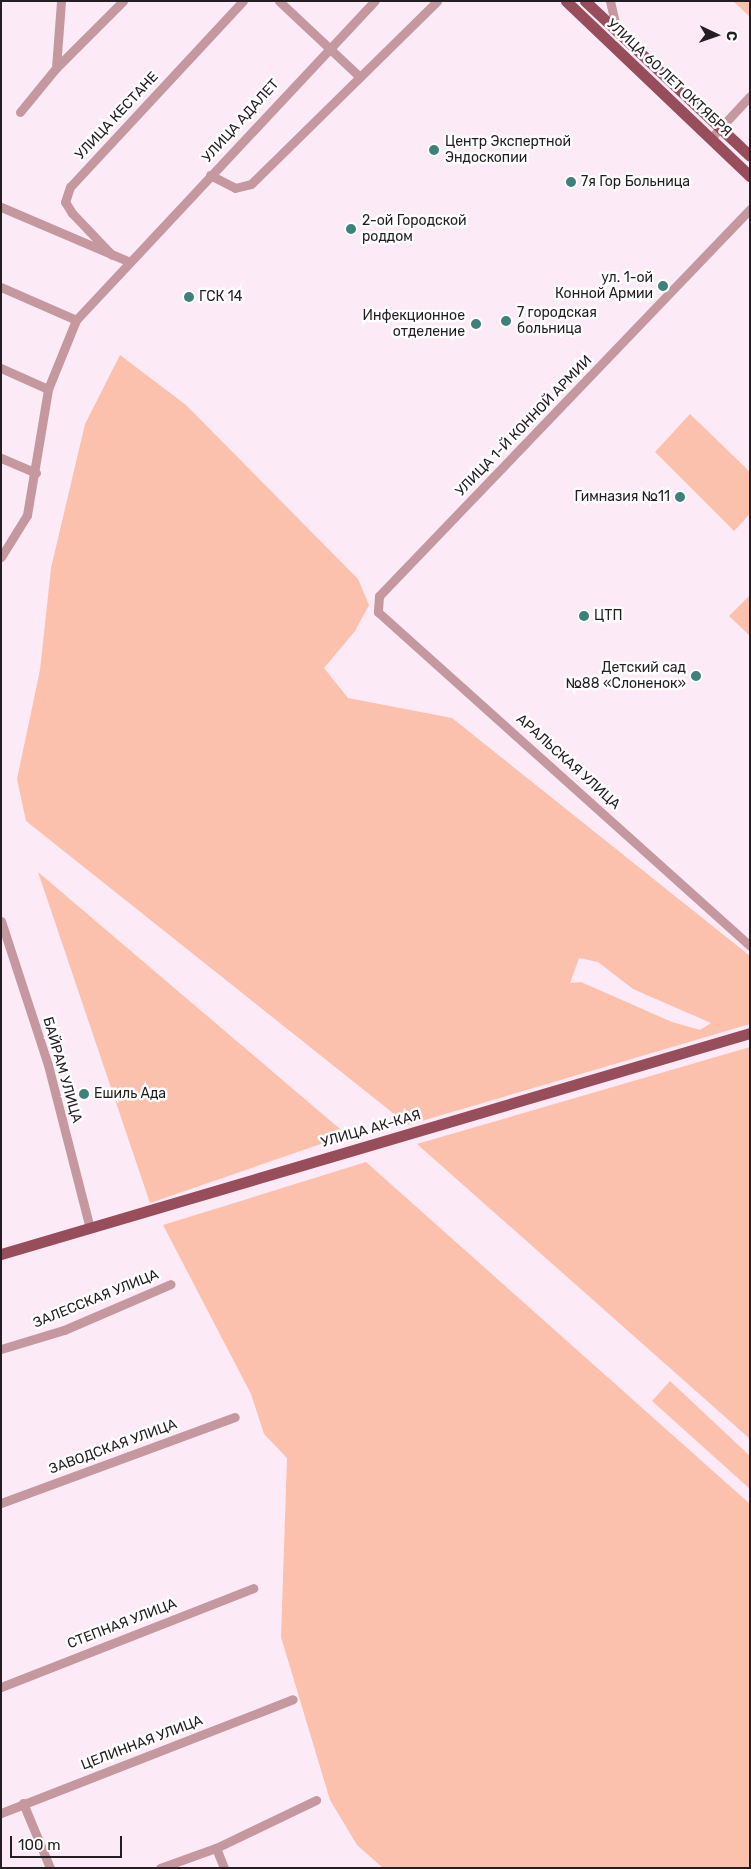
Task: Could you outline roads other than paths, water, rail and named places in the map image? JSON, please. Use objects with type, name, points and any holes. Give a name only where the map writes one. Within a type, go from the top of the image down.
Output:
[{"type":"main road","name":"УЛИЦА 60 ЛЕТ ОКТЯБРЯ","points":[[566,1],[714,134],[750,156]]},
{"type":"main road","name":"УЛИЦА 60 ЛЕТ ОКТЯБРЯ","points":[[585,1],[714,134],[750,176]]},
{"type":"main road","name":"УЛИЦА АК-КАЯ","points":[[1,1254],[750,1033]]},
{"type":"street","points":[[56,68],[61,1]]},
{"type":"street","points":[[20,112],[56,68],[123,1]]},
{"type":"street","name":"УЛИЦА КЕСТАНЕ","points":[[112,255],[72,213],[65,202],[70,187],[244,1]]},
{"type":"street","points":[[279,1],[328,50],[360,78]]},
{"type":"street","name":"УЛИЦА АДАЛЕТ","points":[[76,320],[374,1]]},
{"type":"street","points":[[210,175],[235,188],[251,184],[437,1]]},
{"type":"street","points":[[610,1],[617,32]]},
{"type":"street","points":[[714,134],[750,96]]},
{"type":"street","points":[[1,207],[130,262]]},
{"type":"street","name":"УЛИЦА 1-Й КОННОЙ АРМИИ","points":[[380,596],[750,209]]},
{"type":"street","points":[[1,287],[76,320],[48,389],[36,473],[27,515],[1,556]]},
{"type":"street","points":[[1,368],[48,389]]},
{"type":"street","points":[[1,458],[36,473]]},
{"type":"street","name":"АРАЛЬСКАЯ УЛИЦА","points":[[380,596],[378,612],[750,946]]},
{"type":"street","name":"БАЙРАМ УЛИЦА","points":[[1,921],[48,1065],[90,1228]]},
{"type":"street","name":"ЗАЛЕССКАЯ УЛИЦА","points":[[1,1349],[64,1330],[172,1284]]},
{"type":"street","name":"ЗАВОДСКАЯ УЛИЦА","points":[[1,1503],[235,1417]]},
{"type":"street","name":"СТЕПНАЯ УЛИЦА","points":[[1,1686],[253,1588]]},
{"type":"street","name":"ЦЕЛИННАЯ УЛИЦА","points":[[1,1812],[293,1699]]},
{"type":"street","points":[[160,1868],[216,1848],[316,1800]]},
{"type":"street","points":[[23,1804],[50,1868]]},
{"type":"street","points":[[216,1848],[224,1868]]},
{"type":"place","name":"Центр Экспертной Эндоскопии","points":[[434,150]]},
{"type":"place","name":"7я Гор Больница","points":[[571,182]]},
{"type":"place","name":"2-ой Городской роддом","points":[[351,229]]},
{"type":"place","name":"ул. 1-ой Конной Армии","points":[[663,286]]},
{"type":"place","name":"ГСК 14","points":[[189,297]]},
{"type":"place","name":"7 городская больница","points":[[506,321]]},
{"type":"place","name":"Инфекционное отделение","points":[[476,324]]},
{"type":"place","name":"Гимназия №11","points":[[680,497]]},
{"type":"place","name":"ЦТП","points":[[584,616]]},
{"type":"place","name":"Детский сад №88 «Слоненок»","points":[[696,676]]},
{"type":"place","name":"Ешиль Ада","points":[[84,1094]]}]
